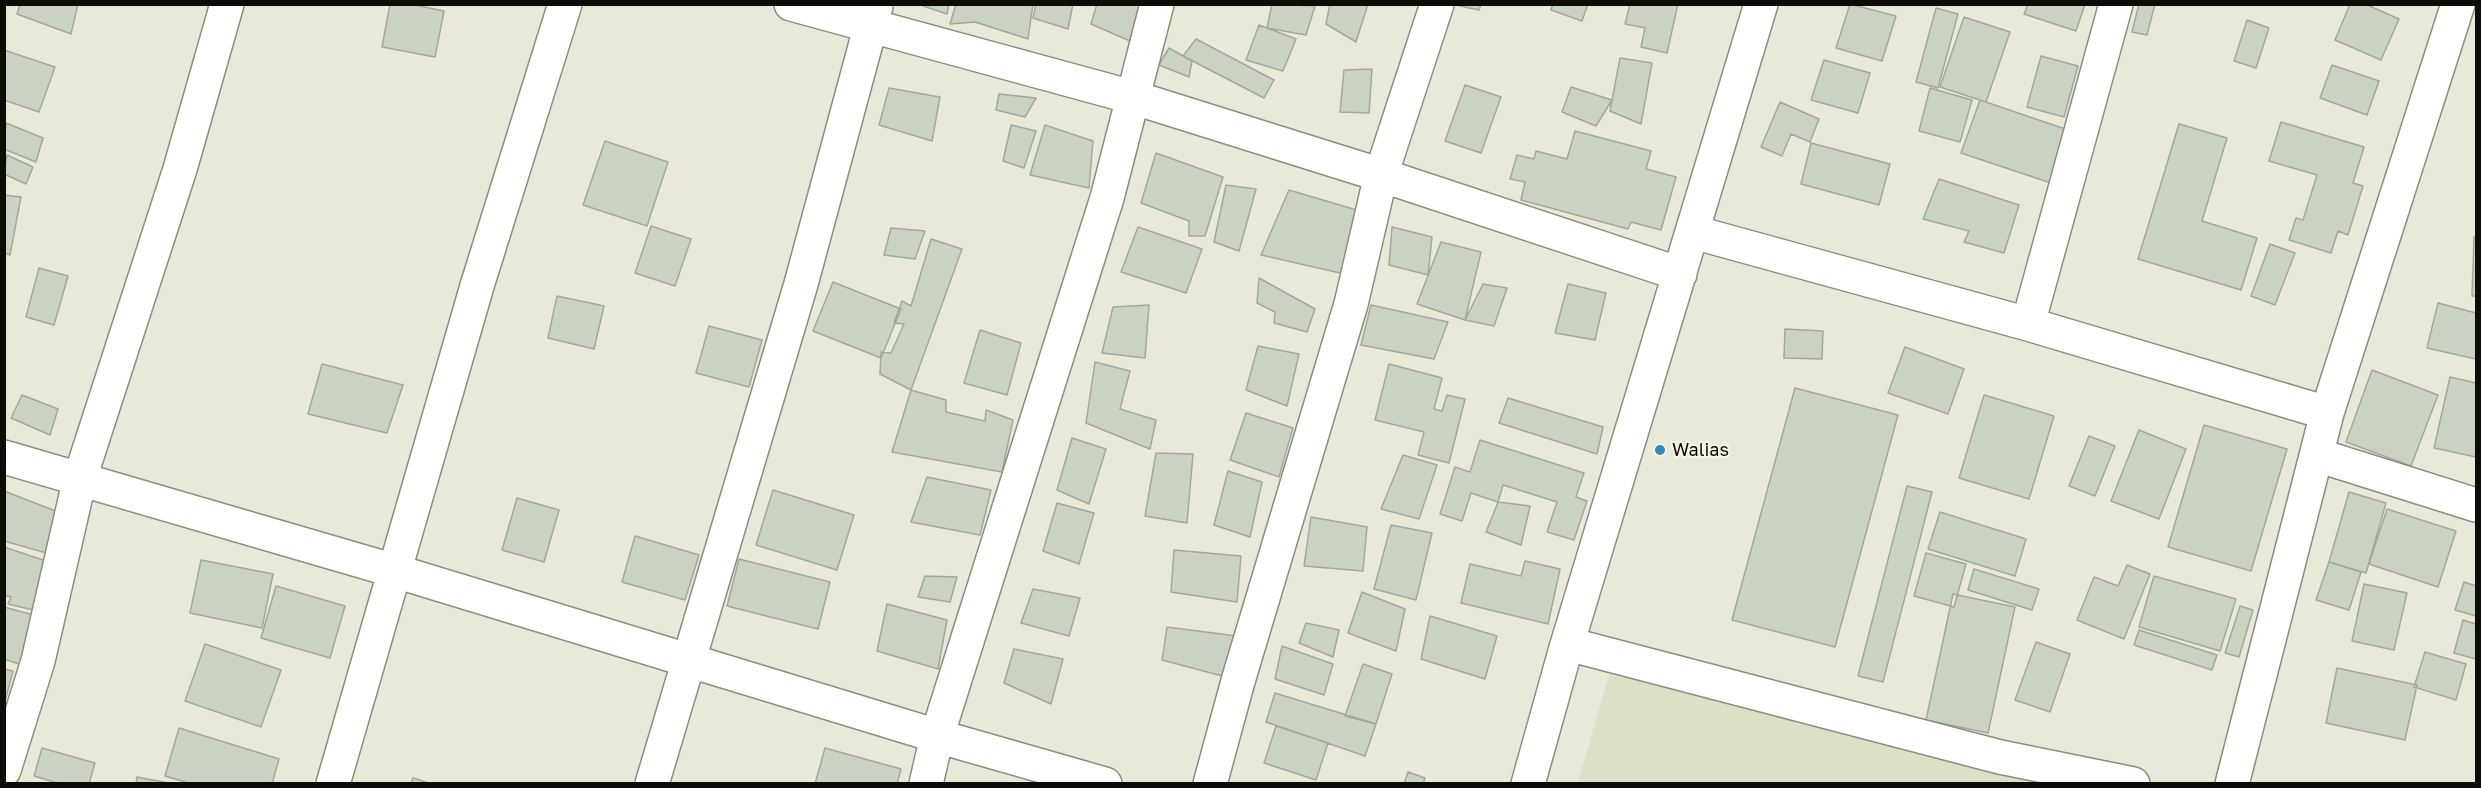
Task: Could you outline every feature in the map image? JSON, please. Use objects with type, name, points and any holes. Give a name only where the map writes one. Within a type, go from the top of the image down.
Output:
[{"type":"street","points":[[4,770],[38,662],[80,478],[180,170],[227,4]]},
{"type":"street","points":[[333,783],[477,286],[565,4]]},
{"type":"street","points":[[791,4],[873,15],[1381,175],[1680,274]]},
{"type":"street","points":[[926,783],[937,736],[1107,198],[1157,4]]},
{"type":"street","points":[[1210,783],[1238,681],[1351,304],[1381,175],[1437,4]]},
{"type":"street","points":[[1528,783],[1761,4]]},
{"type":"street","points":[[2028,324],[2115,4]]},
{"type":"street","points":[[2232,783],[2327,413],[2458,4]]},
{"type":"street","points":[[652,783],[804,273],[873,15]]},
{"type":"street","points":[[1693,232],[2028,324],[2327,413]]},
{"type":"street","points":[[2317,455],[2476,505]]},
{"type":"street","points":[[4,457],[395,571],[937,736],[1105,783]]},
{"type":"street","points":[[1568,644],[2000,757],[2133,783]]},
{"type":"shaded area","points":[[1611,669],[2035,783],[1577,784]]},
{"type":"building","points":[[20,4],[78,4],[71,34],[17,14]]},
{"type":"building","points":[[390,4],[410,4],[444,11],[435,57],[382,47]]},
{"type":"building","points":[[917,4],[949,4],[947,14]]},
{"type":"building","points":[[956,4],[1033,4],[1028,39],[975,22],[950,24]]},
{"type":"building","points":[[1036,4],[1073,4],[1068,29],[1033,18]]},
{"type":"building","points":[[1097,4],[1141,4],[1130,41],[1091,24]]},
{"type":"building","points":[[1272,4],[1315,6],[1306,35],[1267,28]]},
{"type":"building","points":[[1330,4],[1368,4],[1356,42],[1326,24]]},
{"type":"building","points":[[1451,4],[1481,4],[1479,10]]},
{"type":"building","points":[[1553,4],[1588,4],[1582,21],[1551,10]]},
{"type":"building","points":[[1630,4],[1678,4],[1667,53],[1641,47],[1645,28],[1625,24]]},
{"type":"building","points":[[1850,4],[1896,16],[1882,61],[1836,48]]},
{"type":"building","points":[[2028,4],[2085,4],[2076,31],[2024,14]]},
{"type":"building","points":[[2139,4],[2155,4],[2147,35],[2132,32]]},
{"type":"building","points":[[2350,4],[2365,4],[2399,19],[2381,60],[2335,40]]},
{"type":"building","points":[[1936,8],[1958,14],[1938,88],[1916,82]]},
{"type":"building","points":[[1964,17],[2010,32],[1986,102],[1940,87]]},
{"type":"building","points":[[2247,20],[2269,28],[2256,68],[2234,61]]},
{"type":"building","points":[[1259,25],[1296,39],[1283,71],[1246,60]]},
{"type":"building","points":[[1196,39],[1274,80],[1264,98],[1183,56]]},
{"type":"building","points":[[1169,48],[1192,61],[1189,77],[1159,65]]},
{"type":"building","points":[[4,50],[55,67],[39,112],[4,100]]},
{"type":"building","points":[[2041,56],[2078,66],[2064,117],[2027,107]]},
{"type":"building","points":[[1620,58],[1652,63],[1641,124],[1610,111]]},
{"type":"building","points":[[1824,60],[1870,73],[1858,113],[1811,100]]},
{"type":"building","points":[[2332,65],[2379,81],[2367,115],[2320,98]]},
{"type":"building","points":[[1372,69],[1369,113],[1340,112],[1344,70]]},
{"type":"building","points":[[1465,85],[1501,97],[1481,153],[1445,141]]},
{"type":"building","points":[[1571,87],[1612,100],[1596,126],[1562,112]]},
{"type":"building","points":[[889,88],[940,97],[932,141],[879,125]]},
{"type":"building","points":[[1930,88],[1972,100],[1960,142],[1919,131]]},
{"type":"building","points":[[999,94],[1036,98],[1025,117],[996,110]]},
{"type":"building","points":[[1980,100],[2074,132],[2057,185],[1961,153]]},
{"type":"building","points":[[1780,102],[1819,119],[1810,142],[1791,134],[1782,156],[1761,147]]},
{"type":"building","points":[[2281,122],[2364,147],[2353,183],[2363,186],[2348,235],[2338,231],[2331,253],[2289,240],[2296,218],[2303,220],[2317,175],[2269,161]]},
{"type":"building","points":[[6,123],[43,138],[36,162],[4,149]]},
{"type":"building","points":[[2179,124],[2227,138],[2202,221],[2257,238],[2241,290],[2138,259]]},
{"type":"building","points":[[1011,125],[1036,131],[1024,168],[1003,161]]},
{"type":"building","points":[[1045,125],[1093,141],[1089,188],[1030,175]]},
{"type":"building","points":[[1575,131],[1651,151],[1646,169],[1676,177],[1661,230],[1631,222],[1628,229],[1521,200],[1525,182],[1510,179],[1517,155],[1534,159],[1536,151],[1567,159]]},
{"type":"building","points":[[605,141],[668,162],[647,226],[583,205]]},
{"type":"building","points":[[1811,143],[1890,164],[1879,205],[1801,184]]},
{"type":"building","points":[[1156,153],[1223,177],[1205,236],[1189,236],[1189,221],[1141,203]]},
{"type":"building","points":[[7,155],[33,167],[26,184],[4,174]]},
{"type":"building","points":[[1939,179],[2019,205],[2004,253],[1964,242],[1969,231],[1923,219]]},
{"type":"building","points":[[1226,185],[1256,189],[1239,251],[1214,242]]},
{"type":"building","points":[[1289,190],[1360,211],[1349,275],[1261,255]]},
{"type":"building","points":[[4,195],[21,197],[10,255],[4,253]]},
{"type":"building","points":[[651,226],[691,239],[675,286],[635,273]]},
{"type":"building","points":[[1138,227],[1202,249],[1186,293],[1121,272]]},
{"type":"building","points":[[1392,227],[1432,237],[1428,275],[1389,265]]},
{"type":"building","points":[[891,228],[925,231],[915,259],[884,255]]},
{"type":"building","points":[[2474,237],[2476,237],[2476,296],[2472,296]]},
{"type":"building","points":[[931,239],[962,249],[911,390],[880,374],[881,352],[891,353],[904,324],[894,323],[902,301],[911,306]]},
{"type":"building","points":[[1441,242],[1481,252],[1465,320],[1417,304]]},
{"type":"building","points":[[2270,244],[2295,253],[2275,305],[2251,296]]},
{"type":"building","points":[[39,268],[68,276],[54,325],[26,317]]},
{"type":"building","points":[[1259,278],[1315,309],[1307,332],[1274,323],[1275,312],[1257,303]]},
{"type":"building","points":[[833,282],[901,309],[881,358],[813,331]]},
{"type":"building","points":[[1483,284],[1507,288],[1494,326],[1465,320]]},
{"type":"building","points":[[1568,284],[1606,293],[1595,340],[1555,333]]},
{"type":"building","points":[[557,296],[604,306],[594,349],[548,338]]},
{"type":"building","points":[[2438,303],[2476,313],[2476,359],[2427,348]]},
{"type":"building","points":[[1149,305],[1145,358],[1102,353],[1113,307]]},
{"type":"building","points":[[1371,305],[1448,322],[1434,359],[1361,345]]},
{"type":"building","points":[[709,326],[762,340],[749,387],[696,373]]},
{"type":"building","points":[[1785,329],[1823,331],[1822,359],[1784,358]]},
{"type":"building","points":[[980,330],[1021,343],[1007,395],[964,383]]},
{"type":"building","points":[[1258,346],[1299,354],[1287,406],[1246,390]]},
{"type":"building","points":[[1905,347],[1964,369],[1948,414],[1888,393]]},
{"type":"building","points":[[1095,362],[1130,371],[1120,409],[1156,420],[1150,449],[1086,423]]},
{"type":"building","points":[[322,364],[403,385],[387,433],[308,414]]},
{"type":"building","points":[[1389,364],[1442,378],[1434,409],[1442,411],[1447,395],[1465,399],[1449,463],[1418,455],[1424,432],[1375,420]]},
{"type":"building","points":[[2372,370],[2438,395],[2411,466],[2346,442]]},
{"type":"building","points":[[2450,377],[2476,383],[2476,457],[2434,448]]},
{"type":"building","points":[[1795,388],[1898,415],[1835,647],[1732,620]]},
{"type":"building","points":[[911,390],[946,400],[946,412],[985,421],[986,410],[1013,420],[1002,472],[892,452]]},
{"type":"building","points":[[22,395],[58,409],[50,435],[11,418]]},
{"type":"building","points":[[1984,395],[2054,416],[2029,499],[1959,478]]},
{"type":"building","points":[[1508,398],[1603,427],[1597,454],[1499,423]]},
{"type":"building","points":[[1246,413],[1293,428],[1279,477],[1230,460]]},
{"type":"building","points":[[2204,425],[2287,449],[2251,571],[2168,547]]},
{"type":"building","points":[[2139,430],[2186,449],[2159,519],[2111,501]]},
{"type":"building","points":[[2089,436],[2115,446],[2095,496],[2069,486]]},
{"type":"building","points":[[1072,438],[1106,449],[1089,504],[1057,490]]},
{"type":"building","points":[[1480,440],[1584,473],[1576,497],[1587,501],[1574,540],[1547,532],[1557,502],[1503,485],[1498,502],[1471,493],[1462,521],[1440,514],[1455,467],[1470,472]]},
{"type":"building","points":[[1156,453],[1193,454],[1187,523],[1145,516]]},
{"type":"building","points":[[1403,455],[1437,465],[1419,519],[1381,509]]},
{"type":"building","points":[[1228,471],[1262,482],[1250,537],[1214,525]]},
{"type":"building","points":[[927,477],[991,490],[980,535],[911,522]]},
{"type":"building","points":[[1907,486],[1932,492],[1883,682],[1858,676]]},
{"type":"building","points":[[773,490],[854,515],[837,570],[756,545]]},
{"type":"building","points":[[4,491],[58,512],[50,554],[4,541]]},
{"type":"building","points":[[2349,492],[2386,503],[2366,573],[2329,562]]},
{"type":"building","points":[[517,498],[559,510],[544,562],[502,550]]},
{"type":"building","points":[[1498,502],[1530,506],[1521,545],[1486,532]]},
{"type":"building","points":[[1057,503],[1094,513],[1079,564],[1043,551]]},
{"type":"building","points":[[2387,509],[2456,531],[2438,587],[2369,564]]},
{"type":"building","points":[[1940,512],[2026,539],[2015,576],[1928,549]]},
{"type":"building","points":[[1311,517],[1367,527],[1363,571],[1304,566]]},
{"type":"building","points":[[1391,525],[1432,533],[1416,600],[1374,589]]},
{"type":"building","points":[[635,536],[699,555],[685,600],[622,582]]},
{"type":"building","points":[[4,547],[58,565],[46,613],[8,604],[11,597],[4,595]]},
{"type":"building","points":[[1174,550],[1241,556],[1237,602],[1171,592]]},
{"type":"building","points":[[1926,553],[1966,564],[1954,607],[1914,596]]},
{"type":"building","points":[[739,559],[830,582],[818,629],[727,606]]},
{"type":"building","points":[[201,560],[273,574],[262,628],[190,613]]},
{"type":"building","points":[[1525,561],[1560,569],[1548,624],[1461,603],[1470,564],[1521,576]]},
{"type":"building","points":[[2329,562],[2361,572],[2349,610],[2316,600]]},
{"type":"building","points":[[2127,565],[2150,574],[2124,639],[2077,620],[2094,577],[2118,586]]},
{"type":"building","points":[[1974,569],[2039,589],[2032,610],[1968,590]]},
{"type":"building","points":[[925,576],[957,577],[950,602],[918,597]]},
{"type":"building","points":[[2154,576],[2236,599],[2220,651],[2139,627]]},
{"type":"building","points":[[2464,582],[2476,586],[2476,616],[2455,610]]},
{"type":"building","points":[[2364,584],[2407,593],[2394,650],[2352,641]]},
{"type":"building","points":[[276,586],[345,606],[330,658],[261,638]]},
{"type":"building","points":[[1033,589],[1080,598],[1069,636],[1021,623]]},
{"type":"building","points":[[1362,592],[1405,609],[1396,651],[1348,633]]},
{"type":"building","points":[[1953,594],[2015,607],[1988,733],[1926,720]]},
{"type":"building","points":[[887,604],[947,620],[938,669],[877,651]]},
{"type":"building","points":[[2240,606],[2253,610],[2239,657],[2225,653]]},
{"type":"building","points":[[4,607],[37,616],[25,666],[4,659]]},
{"type":"building","points":[[1430,616],[1497,636],[1485,679],[1421,659]]},
{"type":"building","points":[[2463,620],[2476,624],[2476,659],[2454,653]]},
{"type":"building","points":[[1306,623],[1339,630],[1333,657],[1299,643]]},
{"type":"building","points":[[1167,627],[1237,636],[1226,677],[1162,660]]},
{"type":"building","points":[[2139,630],[2217,655],[2212,670],[2134,645]]},
{"type":"building","points":[[2036,642],[2070,654],[2050,712],[2015,700]]},
{"type":"building","points":[[205,644],[281,670],[261,727],[185,701]]},
{"type":"building","points":[[1282,646],[1333,664],[1324,695],[1275,679]]},
{"type":"building","points":[[1014,649],[1063,659],[1051,704],[1004,683]]},
{"type":"building","points":[[2425,652],[2466,664],[2456,700],[2414,687]]},
{"type":"building","points":[[1363,664],[1392,674],[1376,724],[1345,716]]},
{"type":"building","points":[[2337,668],[2417,685],[2405,740],[2326,723]]},
{"type":"building","points":[[4,669],[13,671],[4,705]]},
{"type":"building","points":[[1275,693],[1376,724],[1365,756],[1266,722]]},
{"type":"building","points":[[1276,726],[1328,743],[1316,780],[1264,763]]},
{"type":"building","points":[[179,728],[279,759],[272,784],[192,784],[165,776]]},
{"type":"building","points":[[42,748],[95,763],[89,784],[61,784],[34,776]]},
{"type":"building","points":[[825,748],[901,769],[897,784],[815,784]]},
{"type":"building","points":[[1408,772],[1425,778],[1423,784],[1404,784]]},
{"type":"building","points":[[137,777],[174,784],[136,784]]},
{"type":"building","points":[[413,778],[432,784],[411,784]]},
{"type":"place","name":"Walias","points":[[1660,450]]}]
